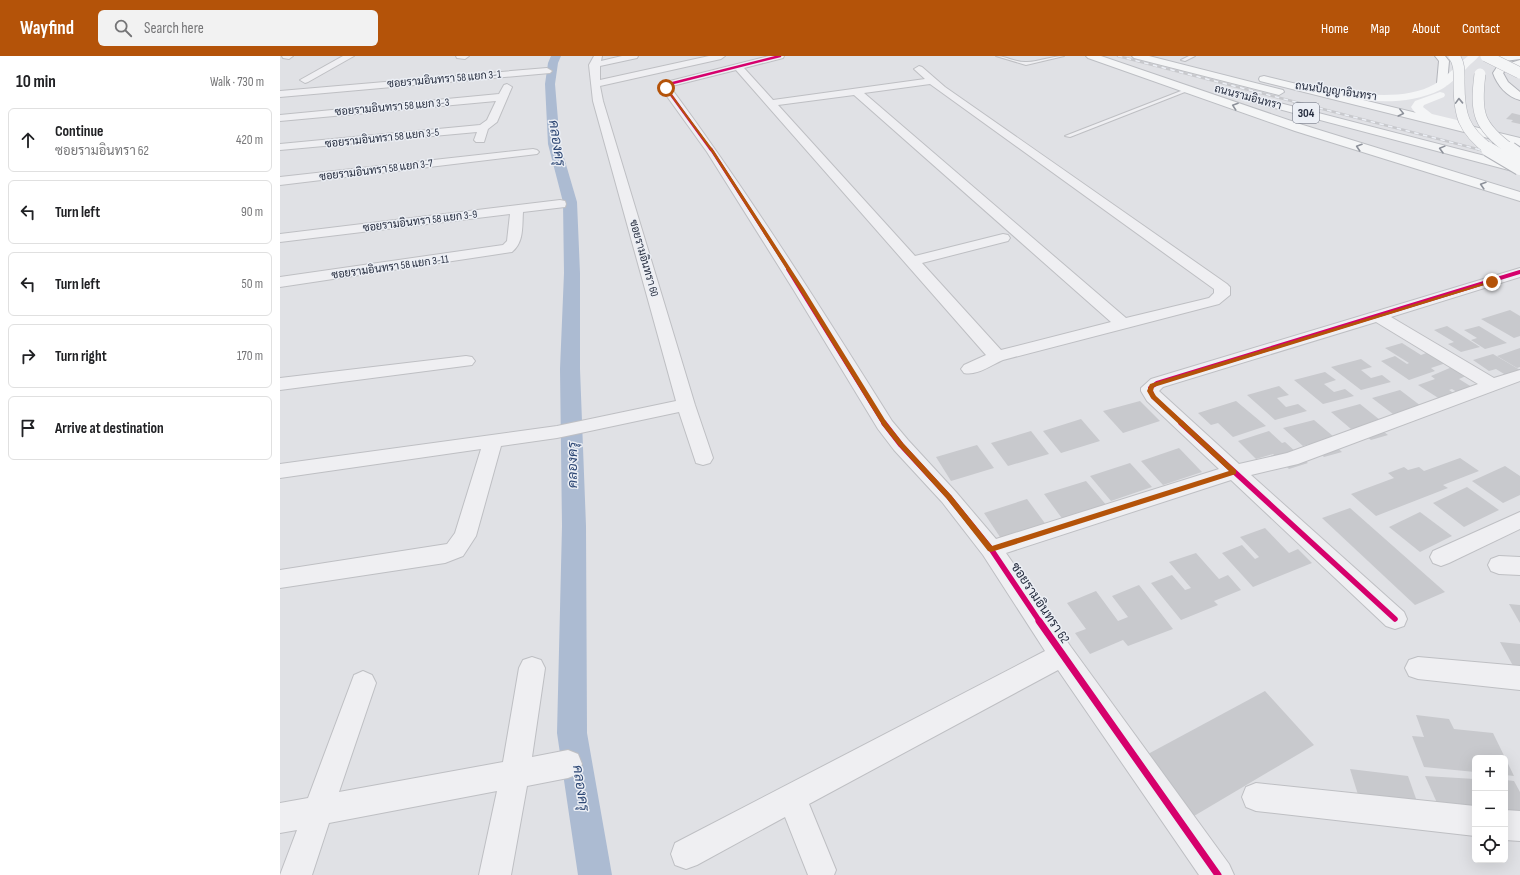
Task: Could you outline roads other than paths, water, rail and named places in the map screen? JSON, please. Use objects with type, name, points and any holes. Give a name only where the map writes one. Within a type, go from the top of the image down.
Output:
[{"type":"main road","points":[[1092,56],[1299,128],[1520,197]]},
{"type":"main road","name":"ถนนรามอินทรา","points":[[1092,56],[1520,169]]},
{"type":"main road","name":"ถนนรามอินทรา","points":[[1137,56],[1520,155]]},
{"type":"main road","points":[[1165,56],[1282,83],[1520,142]]},
{"type":"main road","points":[[1440,56],[1444,61],[1442,83]]},
{"type":"main road","points":[[1454,56],[1458,62],[1459,68],[1460,111],[1466,128],[1487,148],[1520,169]]},
{"type":"main road","name":"ถนนปัญญาอินทรา","points":[[1282,83],[1328,92],[1385,98],[1412,95],[1436,88],[1474,56]]},
{"type":"main road","points":[[1520,56],[1492,57],[1482,68],[1476,101],[1479,115],[1486,128],[1508,149],[1520,155]]},
{"type":"main road","points":[[1492,57],[1520,73]]},
{"type":"main road","points":[[1520,63],[1501,69],[1498,73],[1503,84],[1520,97]]},
{"type":"main road","points":[[1455,72],[1456,86],[1449,91],[1419,103],[1417,107],[1418,111],[1435,119],[1520,139]]},
{"type":"street","points":[[305,80],[350,56]]},
{"type":"street","points":[[460,56],[465,56]]},
{"type":"street","points":[[596,60],[634,56]]},
{"type":"street","points":[[595,84],[721,56]]},
{"type":"street","name":"ซอยรามอินทรา 62","points":[[780,56],[669,84],[666,88],[712,151],[801,289],[885,425],[901,445],[949,497],[991,549],[1062,655],[1218,875]]},
{"type":"street","name":"ซอยรามอินทรา 60","points":[[596,60],[595,84],[598,101],[686,405],[704,458]]},
{"type":"street","points":[[738,67],[772,103],[997,356]]},
{"type":"street","points":[[920,69],[931,80],[1222,287],[1222,295],[1214,301],[997,356],[970,369]]},
{"type":"street","points":[[514,71],[547,71]]},
{"type":"street","name":"ซอยรามอินทรา 58 แยก 3-1","points":[[280,94],[514,71],[492,122],[483,128],[482,136],[472,158]]},
{"type":"street","points":[[772,103],[931,80]]},
{"type":"street","points":[[856,91],[1123,324]]},
{"type":"street","name":"ซอยรามอินทรา 58 แยก 3-3","points":[[280,118],[503,97]]},
{"type":"street","name":"ซอยรามอินทรา 58 แยก 3-5","points":[[280,148],[483,128]]},
{"type":"street","name":"ซอยรามอินทรา 58 แยก 3-7","points":[[280,181],[533,152]]},
{"type":"street","name":"ซอยรามอินทรา 58 แยก 3-9","points":[[280,238],[560,204]]},
{"type":"street","name":"ซอยรามอินทรา 58 แยก 3-11","points":[[280,282],[499,252],[512,245],[515,230],[516,209]]},
{"type":"street","points":[[912,261],[1003,238]]},
{"type":"street","points":[[1395,619],[1153,397],[1150,391],[1152,386],[1520,272]]},
{"type":"street","points":[[1378,316],[1492,385]]},
{"type":"street","points":[[280,384],[466,361]]},
{"type":"street","points":[[991,549],[1234,472],[1291,459],[1520,376]]},
{"type":"street","points":[[280,472],[557,432],[686,405]]},
{"type":"street","points":[[280,579],[445,554],[455,550],[465,536],[493,442]]},
{"type":"street","points":[[1441,557],[1520,520]]},
{"type":"street","points":[[686,854],[1062,655]]},
{"type":"street","points":[[495,875],[515,774],[532,668]]},
{"type":"street","points":[[1418,668],[1520,678]]},
{"type":"street","points":[[296,875],[317,811],[363,683]]},
{"type":"street","points":[[280,818],[568,764]]},
{"type":"street","points":[[1256,797],[1472,821]]},
{"type":"street","points":[[792,798],[821,870]]},
{"type":"street","points":[[1508,825],[1520,826]]},
{"type":"lane","points":[[998,56],[1026,64],[1062,56]]},
{"type":"lane","points":[[1183,60],[1193,56]]},
{"type":"lane","points":[[1068,136],[1188,90]]},
{"type":"waterway","name":"คลองครุ","points":[[556,56],[553,63],[550,84],[554,144],[570,202],[572,273],[570,369],[574,526],[572,733],[595,875]]},
{"type":"railway","points":[[1118,56],[1481,150]]},
{"type":"railway","points":[[1478,149],[1520,160]]}]
